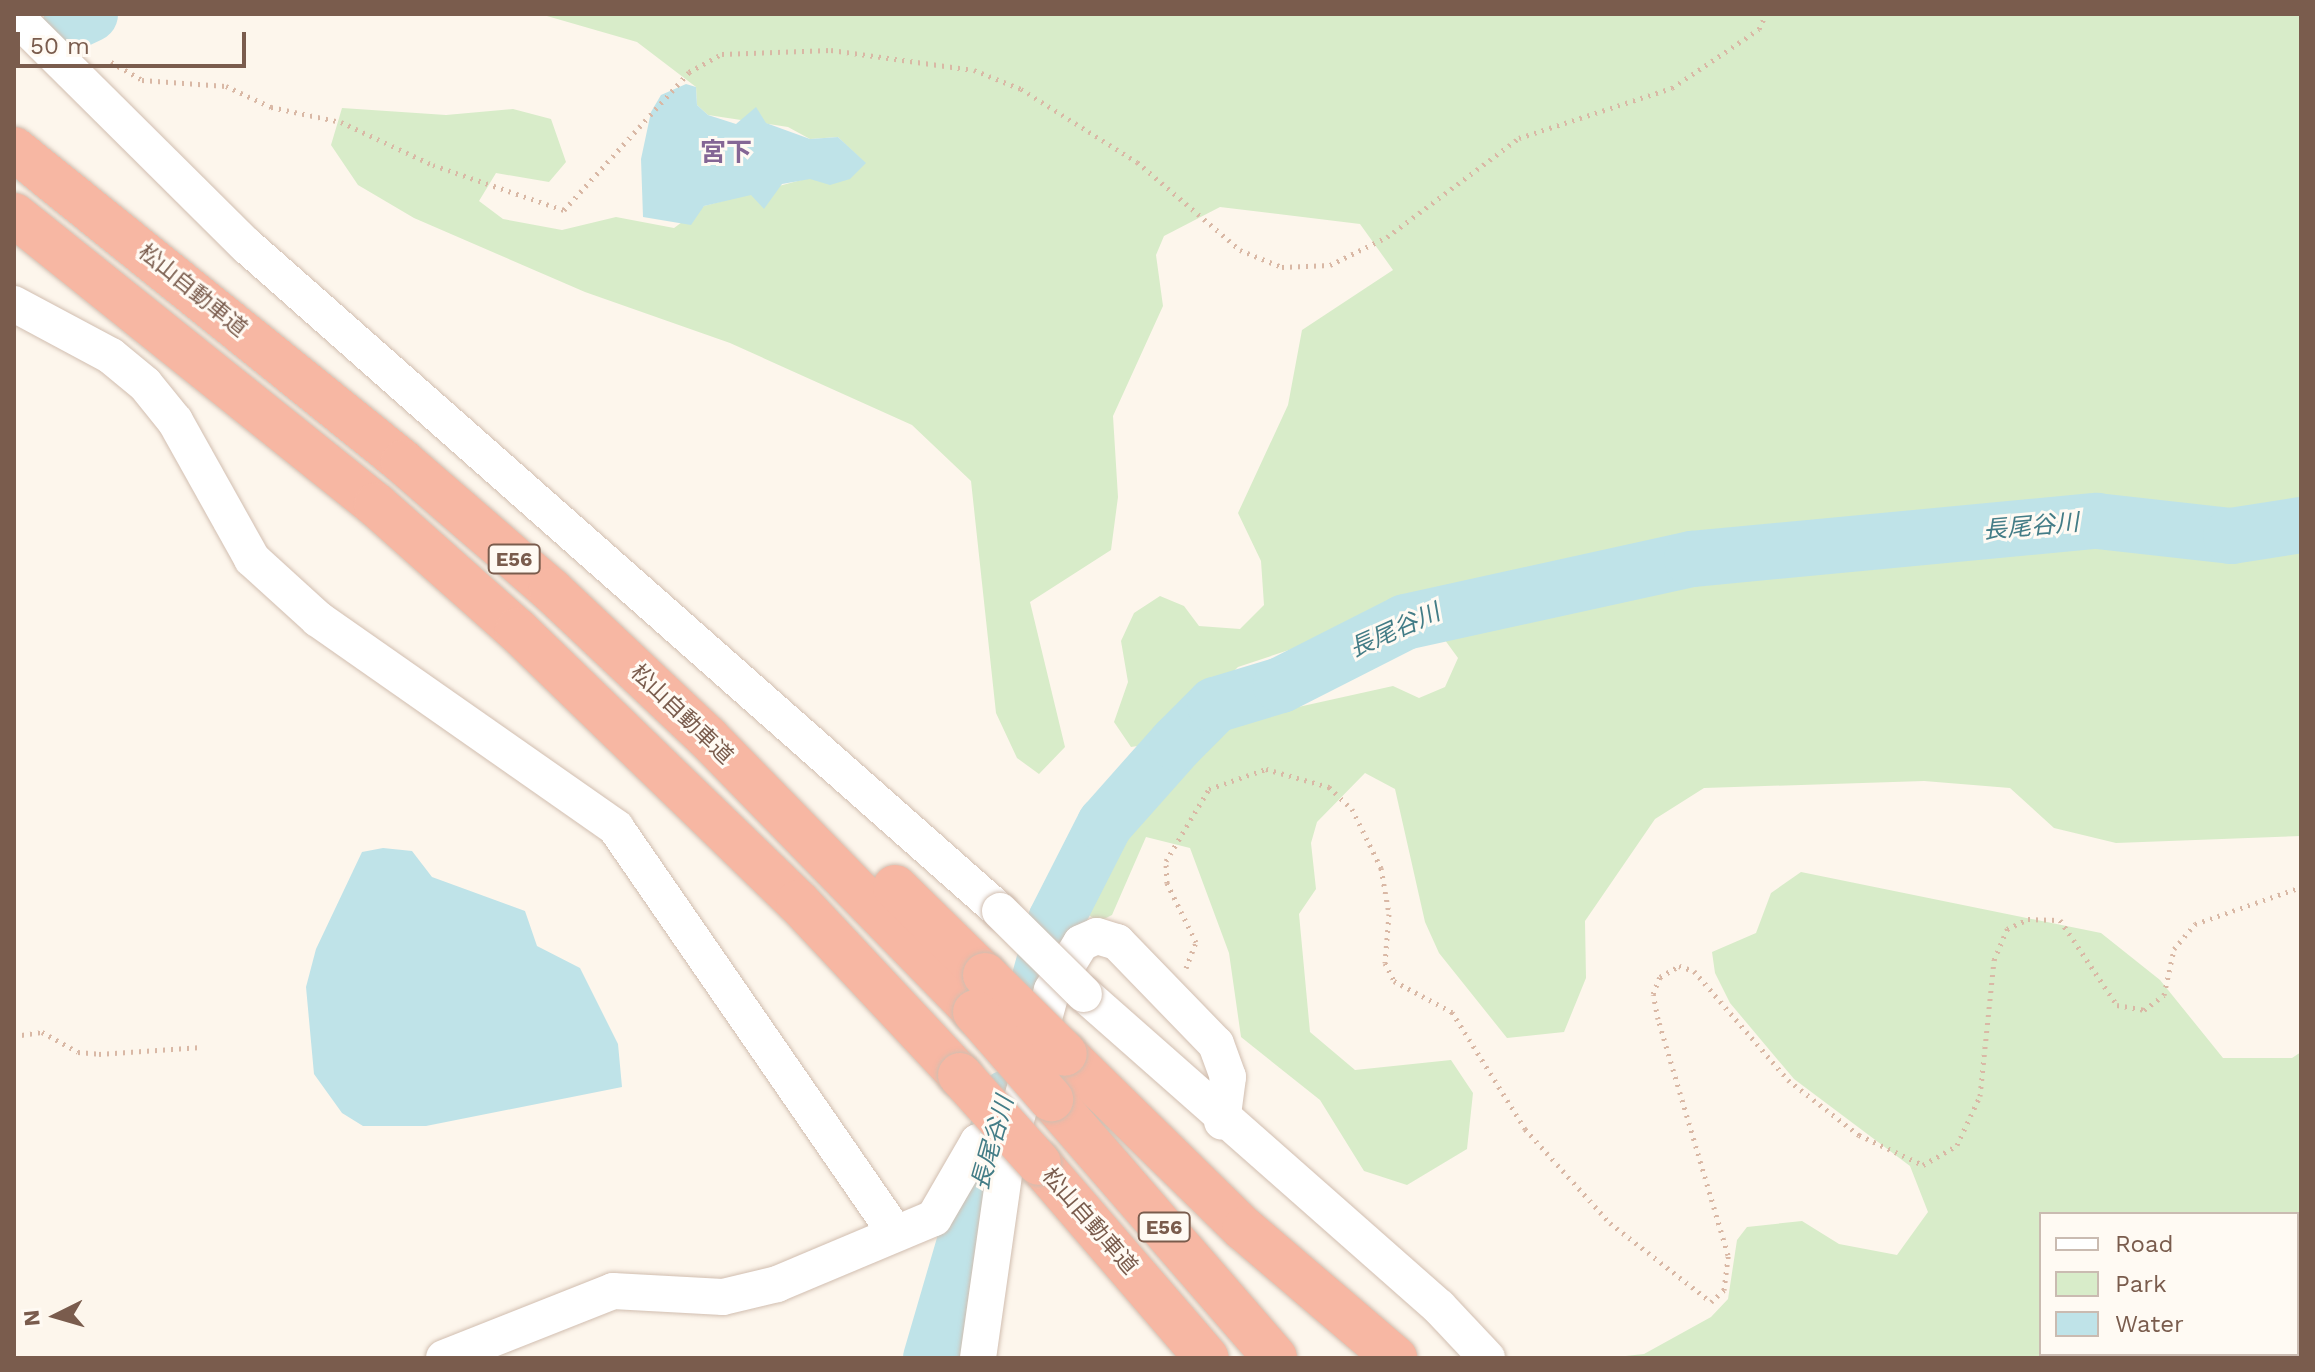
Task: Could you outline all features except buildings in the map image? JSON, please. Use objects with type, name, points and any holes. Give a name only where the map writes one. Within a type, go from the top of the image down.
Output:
[{"type":"highway","name":"松山自動車道","points":[[14,149],[403,462],[735,739],[980,994]]},
{"type":"highway","name":"松山自動車道","points":[[14,215],[376,505],[517,630],[798,902],[960,1075],[1008,1153],[1207,1358]]},
{"type":"highway","points":[[980,994],[1065,1054],[1244,1229],[1395,1358]]},
{"type":"highway","name":"E56","points":[[980,994],[1051,1099],[1275,1358]]},
{"type":"street","points":[[17,26],[259,256],[1000,911],[1222,1122],[1428,1296],[1487,1358]]},
{"type":"street","points":[[14,304],[111,356],[145,384],[175,421],[252,559],[318,619],[616,828],[893,1229]]},
{"type":"street","points":[[978,1358],[1008,1153],[1052,990],[1081,943],[1097,936],[1117,942],[1226,1063],[1222,1122]]},
{"type":"street","points":[[444,1358],[613,1291],[723,1297],[777,1284],[893,1229],[934,1218],[1008,1153]]},
{"type":"path","points":[[103,58],[142,80],[226,86],[271,107],[341,122],[433,165],[564,210],[689,72],[722,54],[831,50],[974,70],[1021,89],[1137,162],[1240,250],[1282,267],[1330,265],[1387,237],[1519,138],[1672,88],[1759,29],[1766,14]]},
{"type":"path","points":[[1163,992],[1196,942],[1167,883],[1166,861],[1209,789],[1266,769],[1329,787],[1352,809],[1381,868],[1389,914],[1385,963],[1394,981],[1452,1012],[1525,1129],[1610,1223],[1711,1302],[1724,1290],[1728,1255],[1658,1019],[1653,994],[1660,977],[1679,966],[1694,971],[1788,1080],[1859,1135],[1923,1165],[1957,1145],[1980,1096],[1994,960],[2007,929],[2028,919],[2060,920],[2117,1005],[2144,1010],[2164,995],[2174,949],[2195,924],[2301,887]]},
{"type":"path","points":[[14,1036],[42,1032],[78,1052],[99,1054],[202,1047]]},
{"type":"green space","points":[[540,14],[2301,14],[2301,836],[2116,843],[2054,828],[2010,788],[1924,781],[1704,788],[1655,819],[1585,921],[1586,978],[1564,1032],[1507,1038],[1439,953],[1425,922],[1395,789],[1365,773],[1317,822],[1311,843],[1316,889],[1299,914],[1310,1032],[1355,1070],[1451,1060],[1473,1093],[1467,1149],[1407,1185],[1364,1171],[1320,1100],[1241,1037],[1229,953],[1190,848],[1146,837],[1112,915],[1098,922],[1076,905],[1086,871],[1141,795],[1208,727],[1393,686],[1419,698],[1445,687],[1458,658],[1442,636],[1402,640],[1349,630],[1238,667],[1163,742],[1131,747],[1114,722],[1128,682],[1121,641],[1134,613],[1160,596],[1184,606],[1199,626],[1240,629],[1264,605],[1261,561],[1238,513],[1288,405],[1302,330],[1393,270],[1360,224],[1220,207],[1164,236],[1156,255],[1163,306],[1113,416],[1118,497],[1111,550],[1030,602],[1065,747],[1039,774],[1017,758],[996,713],[971,481],[912,425],[730,343],[585,292],[414,218],[358,185],[331,145],[342,108],[446,115],[513,109],[551,119],[566,162],[549,182],[496,173],[479,201],[503,219],[562,230],[616,217],[674,228],[704,206],[865,163],[838,137],[810,139],[788,127],[708,115],[697,105],[696,87],[637,42]]},
{"type":"green space","points":[[1801,872],[2101,933],[2160,980],[2223,1058],[2292,1058],[2301,1052],[2301,1358],[1607,1358],[1644,1354],[1711,1317],[1728,1299],[1737,1240],[1747,1227],[1802,1221],[1839,1244],[1897,1255],[1928,1212],[1910,1166],[1794,1079],[1730,1003],[1715,973],[1712,952],[1756,933],[1771,893]]},
{"type":"water","points":[[686,84],[696,87],[697,105],[708,115],[736,124],[756,107],[766,123],[810,139],[838,137],[866,163],[850,179],[830,185],[810,179],[782,184],[764,209],[751,195],[704,206],[691,225],[643,217],[641,159],[651,112],[661,95]]},
{"type":"water","points":[[383,848],[412,851],[432,877],[525,911],[537,946],[580,968],[618,1044],[622,1087],[426,1126],[363,1126],[342,1113],[314,1074],[306,987],[316,949],[362,852]]},
{"type":"waterway","points":[[71,23],[90,14]]},
{"type":"waterway","name":"長尾谷川","points":[[1031,1010],[1056,920],[1105,824],[1177,743],[1215,705],[1281,685],[1405,622],[1692,559],[2097,521],[2231,536],[2301,525]]},
{"type":"waterway","name":"長尾谷川","points":[[931,1358],[1007,1098]]},
{"type":"district","name":"宮下","points":[[726,153]]}]
